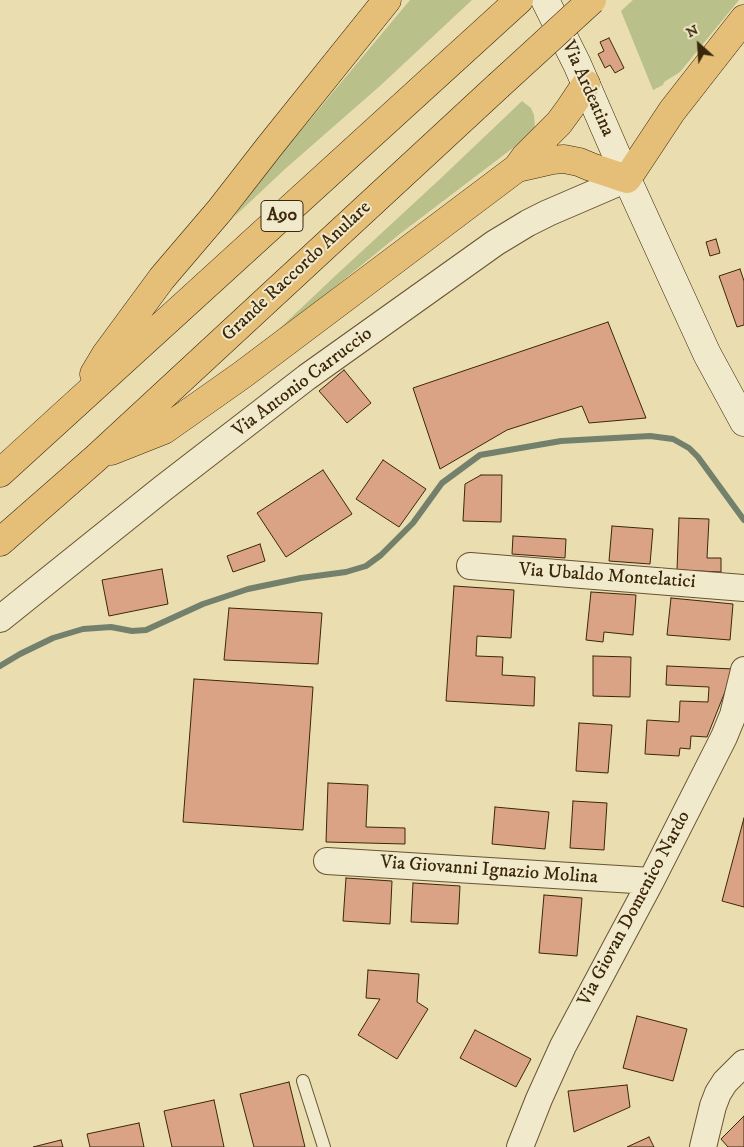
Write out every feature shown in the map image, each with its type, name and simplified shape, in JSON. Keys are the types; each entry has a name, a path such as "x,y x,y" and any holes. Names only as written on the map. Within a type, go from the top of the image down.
{"highway":[{"path":"78,402 106,354 162,278 220,210 387,0"},
{"name":"A90","path":"0,472 519,0"},
{"name":"Grande Raccordo Anulare","path":"0,542 96,458 592,0"},
{"path":"517,168 564,159 579,162 591,168 627,179 672,111 744,19"},
{"path":"96,458 172,425 242,375 517,168 525,156 570,108 586,84"}],"main road":[{"name":"Via Ardeatina","path":"545,0 586,84 627,179 708,354 744,422"}],"street":[{"name":"Via Antonio Carruccio","path":"0,619 162,489 308,377 495,242 528,222 627,179"},
{"name":"Via Ubaldo Montelatici","path":"470,566 744,588"},
{"name":"Via Giovan Domenico Nardo","path":"520,1147 538,1099 563,1046 719,748 729,726 744,670"},
{"name":"Via Giovanni Ignazio Molina","path":"327,861 651,881"},
{"path":"703,1147 718,1093 729,1078 744,1063"}],"lane":[{"path":"303,1081 324,1147"}],"green space":[{"path":"410,0 472,0 234,217 268,170"},
{"path":"633,0 739,0 680,72 653,90 621,11"},
{"path":"522,101 531,108 534,115 535,129 530,135 401,233 272,338 278,330"}],"building":[{"path":"609,38 624,68 615,73 610,65 605,68 598,54 604,51 600,42"},
{"path":"716,239 720,253 710,256 706,242"},
{"path":"740,269 744,281 744,325 737,327 719,276"},
{"path":"608,322 646,418 589,423 582,406 507,430 440,469 413,388"},
{"path":"344,370 371,403 347,423 319,391"},
{"path":"383,460 426,489 399,527 356,499"},
{"path":"323,470 352,514 286,557 257,513"},
{"path":"481,475 502,475 501,522 463,521 465,484"},
{"path":"679,518 709,519 707,558 721,558 721,572 677,570"},
{"path":"612,526 653,529 650,564 609,561"},
{"path":"513,536 566,539 565,558 512,554"},
{"path":"260,544 265,561 233,572 227,556"},
{"path":"162,569 168,604 109,616 102,580"},
{"path":"454,586 514,590 511,638 477,636 476,656 503,657 502,675 535,677 534,706 446,701"},
{"path":"591,592 636,595 633,635 604,632 603,642 586,640"},
{"path":"671,598 733,604 730,640 667,635"},
{"path":"229,608 322,613 318,664 224,660"},
{"path":"593,656 631,657 630,697 593,696"},
{"path":"667,666 734,669 707,737 691,736 690,749 680,748 679,756 645,754 647,720 679,722 680,701 708,702 709,687 666,685"},
{"path":"194,679 313,687 303,830 183,822"},
{"path":"579,723 612,725 608,773 576,771"},
{"path":"328,783 368,785 366,827 405,828 405,844 326,842"},
{"path":"573,801 607,803 604,850 570,848"},
{"path":"495,807 549,812 545,849 492,844"},
{"path":"744,818 744,907 722,901"},
{"path":"346,878 392,881 390,924 343,921"},
{"path":"413,883 460,886 458,924 411,922"},
{"path":"544,895 582,898 577,956 539,953"},
{"path":"368,970 419,974 417,1002 428,1009 397,1059 358,1035 380,999 366,998"},
{"path":"637,1016 687,1029 673,1081 623,1068"},
{"path":"475,1030 531,1059 516,1087 460,1058"},
{"path":"289,1082 305,1147 254,1147 240,1094"},
{"path":"627,1085 630,1107 574,1132 568,1091"},
{"path":"214,1100 224,1147 172,1147 164,1111"},
{"path":"744,1116 744,1147 728,1147 721,1139"},
{"path":"139,1123 144,1147 90,1147 87,1134"},
{"path":"649,1137 654,1147 627,1147"},
{"path":"61,1140 63,1147 33,1147"}],"waterway":[{"path":"0,666 53,638 83,629 111,627 132,631 146,630 203,604 248,589 301,578 346,572 366,566 381,555 413,523 442,483 480,455 561,441 650,436 673,439 689,448 698,457 744,520"}]}
